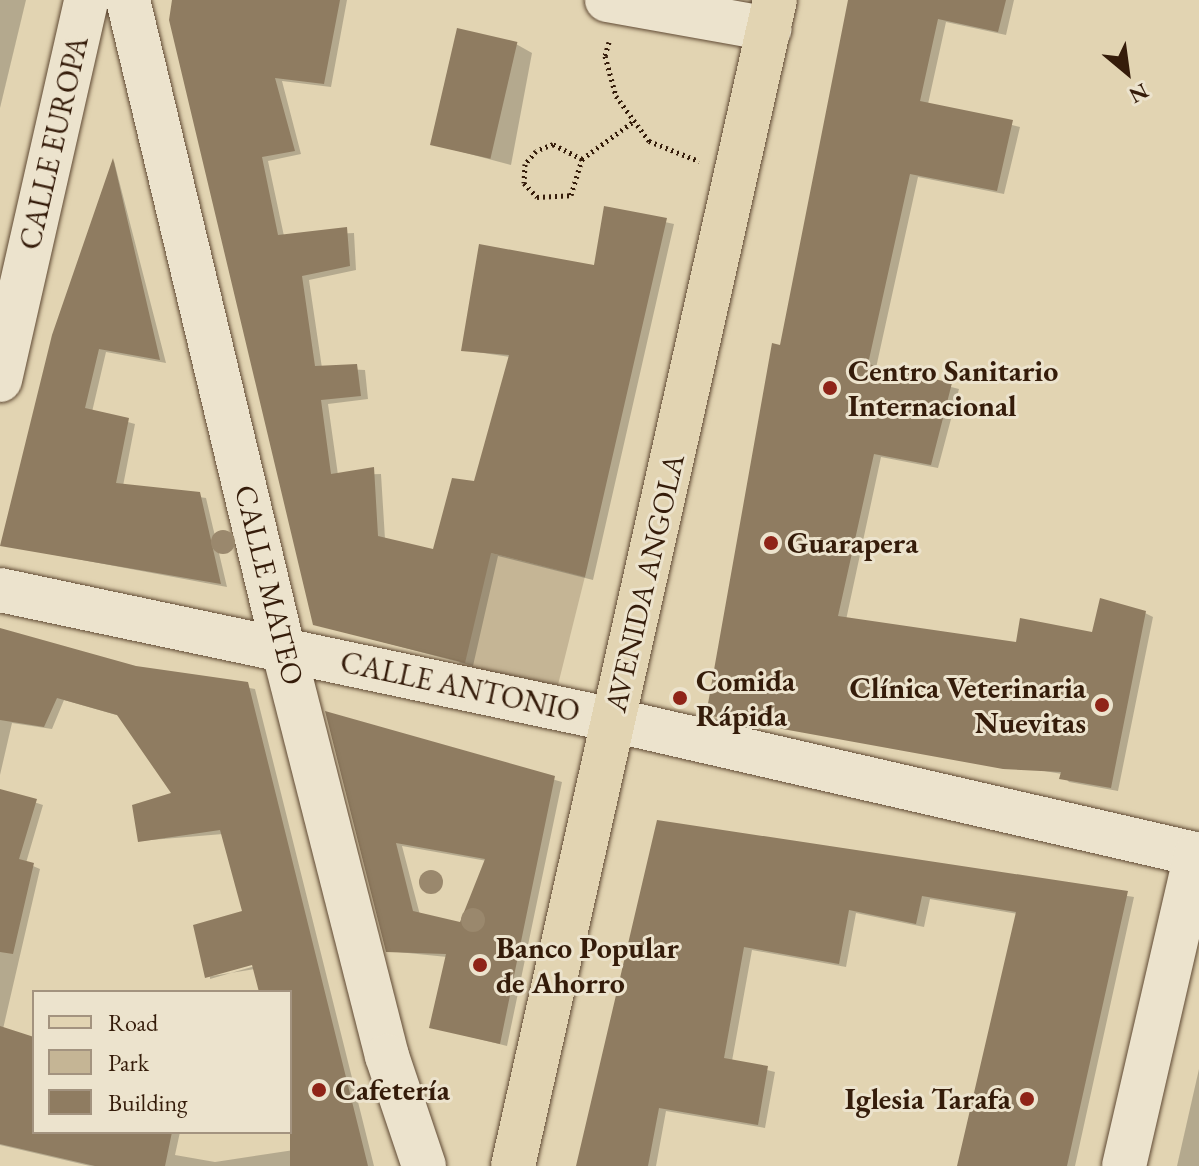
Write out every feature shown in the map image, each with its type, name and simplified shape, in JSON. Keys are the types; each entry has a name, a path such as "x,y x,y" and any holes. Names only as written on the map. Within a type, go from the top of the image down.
{"main road":[{"name":"AVENIDA ANGOLA","path":"513,1166 772,15"}],"street":[{"name":"CALLE EUROPA","path":"0,380 86,0"},
{"name":"CALLE MATEO","path":"128,0 283,648 387,1056 424,1166"},
{"path":"614,1 772,15"},
{"name":"CALLE ANTONIO","path":"0,590 613,720 1197,854"},
{"path":"1124,1166 1197,854"}],"path":[{"path":"614,1 605,56 616,96 649,141 693,161 740,160"},
{"path":"582,159 553,144 536,151 525,164 524,183 537,197 571,195 582,159 634,121"}],"green space":[{"path":"487,552 585,576 557,689 459,665"}],"building":[{"path":"172,0 340,0 324,84 275,78 295,151 262,157 278,235 347,227 350,266 302,276 315,366 357,364 361,396 321,400 331,474 374,467 378,536 433,549 452,478 474,481 509,355 461,351 479,244 594,265 604,206 667,218 585,577 491,553 465,663 313,625 169,20"},
{"path":"848,0 1006,0 998,32 938,19 920,101 1013,120 997,191 910,174 868,364 952,383 931,465 874,454 838,616 1016,642 1020,618 1092,632 1100,598 1146,611 1111,788 1059,779 1061,772 1003,769 706,715 772,343 780,345"},
{"path":"457,28 517,42 490,159 430,145"},
{"path":"113,158 160,360 99,349 85,408 129,418 116,483 200,492 221,584 0,546 52,335"},
{"path":"0,628 136,666 248,682 368,1166 290,1166 292,990 258,990 252,965 205,978 193,925 242,911 220,830 138,842 132,805 171,793 117,715 57,698 44,727 0,720"},
{"path":"325,711 555,776 500,1044 429,1028 446,954 386,952","holes":["396,843 485,859 460,922 413,911"]},
{"path":"0,789 37,799 19,859 34,863 13,954 0,952"},
{"path":"657,820 1128,891 1067,1166 957,1166 1016,912 922,896 916,924 849,910 839,964 744,947 724,1058 768,1066 758,1125 659,1108 648,1166 576,1166"},
{"path":"0,1026 32,1036 32,1134 172,1134 165,1166 95,1166 0,1144"}],"place":[{"name":"Centro Sanitario Internacional","path":"830,388"},
{"name":"Guarapera","path":"771,543"},
{"name":"Comida Rápida","path":"680,698"},
{"name":"Clínica Veterinaria Nuevitas","path":"1102,705"},
{"name":"Banco Popular de Ahorro","path":"480,965"},
{"name":"Cafetería","path":"319,1090"},
{"name":"Iglesia Tarafa","path":"1027,1099"}]}
